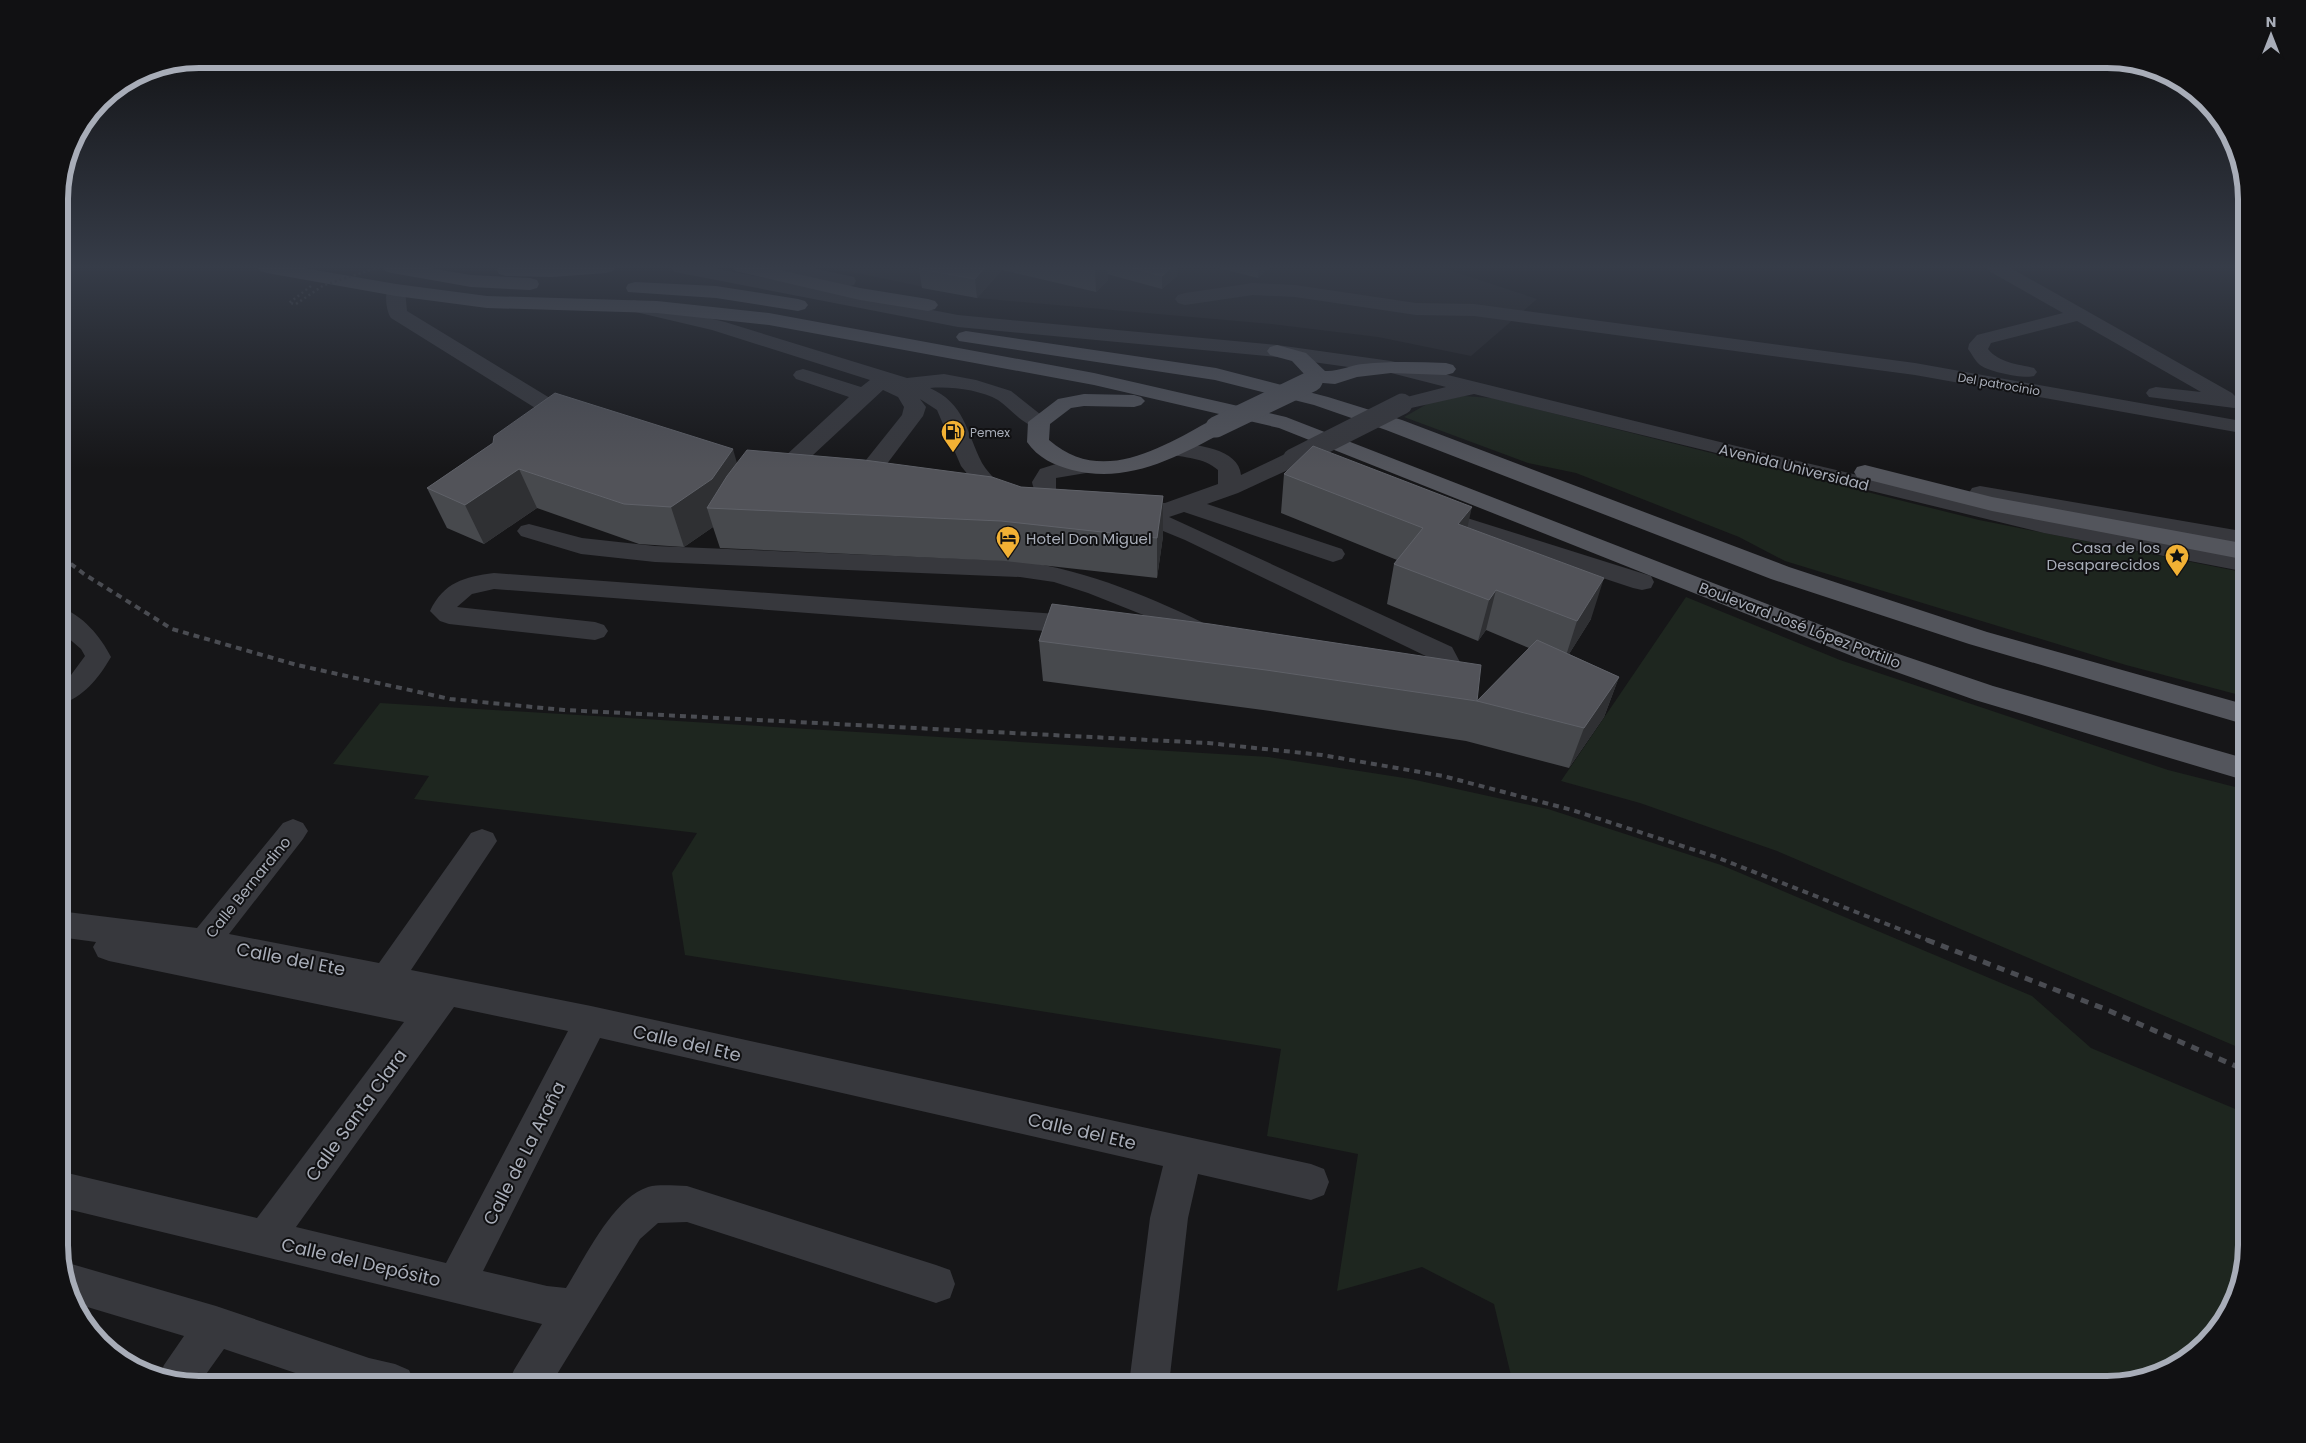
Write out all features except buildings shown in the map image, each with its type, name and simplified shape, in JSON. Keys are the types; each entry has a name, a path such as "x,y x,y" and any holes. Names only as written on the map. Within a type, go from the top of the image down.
{"main road":[{"path":"851,334 1094,379 1218,417"},
{"path":"954,334 1216,374 1400,411 1780,573 1978,638 2238,712"},
{"path":"1277,351 1299,358 1316,379"},
{"path":"1218,417 1084,400 1065,403 1039,422 1038,442 1056,456 1084,467 1136,464 1175,449 1218,417 1316,379 1335,378 1385,360"},
{"name":"Boulevard José López Portillo","path":"1218,417 1286,423 1866,652 1986,693 2238,767"},
{"path":"1865,472 1983,502 2238,550"}],"street":[{"path":"431,334 556,411 596,422"},
{"path":"745,334 906,384 933,397 945,406 952,415 972,466 992,490"},
{"path":"1100,334 1277,351 1346,354"},
{"path":"1159,334 1346,354"},
{"name":"Del patrocinio","path":"1657,334 1915,369 2238,426"},
{"path":"2002,334 1984,339 1979,344 1978,349 1986,360 2014,370 2181,397 2238,404"},
{"path":"2114,334 2238,403"},
{"name":"Avenida Universidad","path":"1346,354 1446,369 1865,472 2238,538"},
{"path":"1385,360 1404,380 1406,390 1400,411"},
{"name":"Avenida Universidad","path":"1385,360 1498,392 1783,464 2044,526 2238,562"},
{"path":"802,375 871,389 898,388 906,393 915,407 912,416 869,470 853,480 886,481"},
{"path":"806,477 769,474 871,389 890,381 906,384 944,380 969,384 1004,395 1039,422"},
{"path":"966,488 1011,492 1102,508 1167,510 1294,466 1400,411 1438,394 1460,391 1498,392"},
{"path":"1175,449 1201,452 1218,457 1230,468 1230,488"},
{"path":"1084,467 1052,470 1044,476 1043,482 1047,493 1193,536 1422,642 1443,653 1448,664 1443,674 1431,676 1397,671"},
{"path":"1184,504 1333,554"},
{"path":"1414,508 1642,582"},
{"path":"529,531 580,546 655,554 1020,570 1056,574 1097,587 1222,640 1144,630"},
{"path":"595,631 450,616 443,611 446,602 467,585 494,581 986,619 1105,626"},
{"path":"68,624 92,644 98,657 80,682 68,689"},
{"name":"Calle Bernardino","path":"204,942 293,831"},
{"path":"387,979 482,841"},
{"name":"Calle del Ete","path":"68,925 204,942 387,979 438,1003"},
{"name":"Calle del Ete","path":"68,938 438,1003 591,1021 1311,1182"},
{"name":"Calle Santa Clara","path":"265,1239 438,1003"},
{"name":"Calle de La Araña","path":"456,1284 591,1021"},
{"path":"1150,1376 1169,1218 1184,1154"},
{"name":"Calle del Depósito","path":"68,1191 547,1306 576,1308"},
{"path":"533,1376 627,1226 650,1205 687,1204 936,1284"},
{"path":"73,1284 216,1326 359,1376"},
{"path":"182,1374 216,1326"}],"shaded area":[{"path":"1356,334 1496,334 1471,356"},
{"path":"1464,396 1492,398 1979,520 2238,571 2238,695 2126,665 1785,561 1739,537 1576,473 1528,463 1404,417 1429,403"},
{"path":"1686,597 1840,660 2168,770 2238,788 2238,1047 1777,851 1640,803 1561,781"},
{"path":"380,703 1269,757 1411,779 1548,809 1721,865 2032,996 2091,1048 2238,1110 2238,1245 2234,1279 2229,1295 2221,1310 2200,1337 2173,1358 2158,1366 2125,1374 2108,1376 1511,1376 1494,1304 1422,1267 1337,1291 1358,1154 1267,1136 1281,1049 685,955 672,873 697,833 414,799 429,776 333,764"}],"railway":[{"path":"68,562 84,574 172,629 297,665 450,699 564,710 1208,743 1322,755 1443,776 1572,810 1716,857 1930,941"},
{"path":"1927,940 2105,1009 2238,1067"}],"place":[{"name":"Pemex","path":"953,453"},
{"name":"Hotel Don Miguel","path":"1008,559"},
{"name":"Casa de los Desaparecidos","path":"2177,577"}]}
